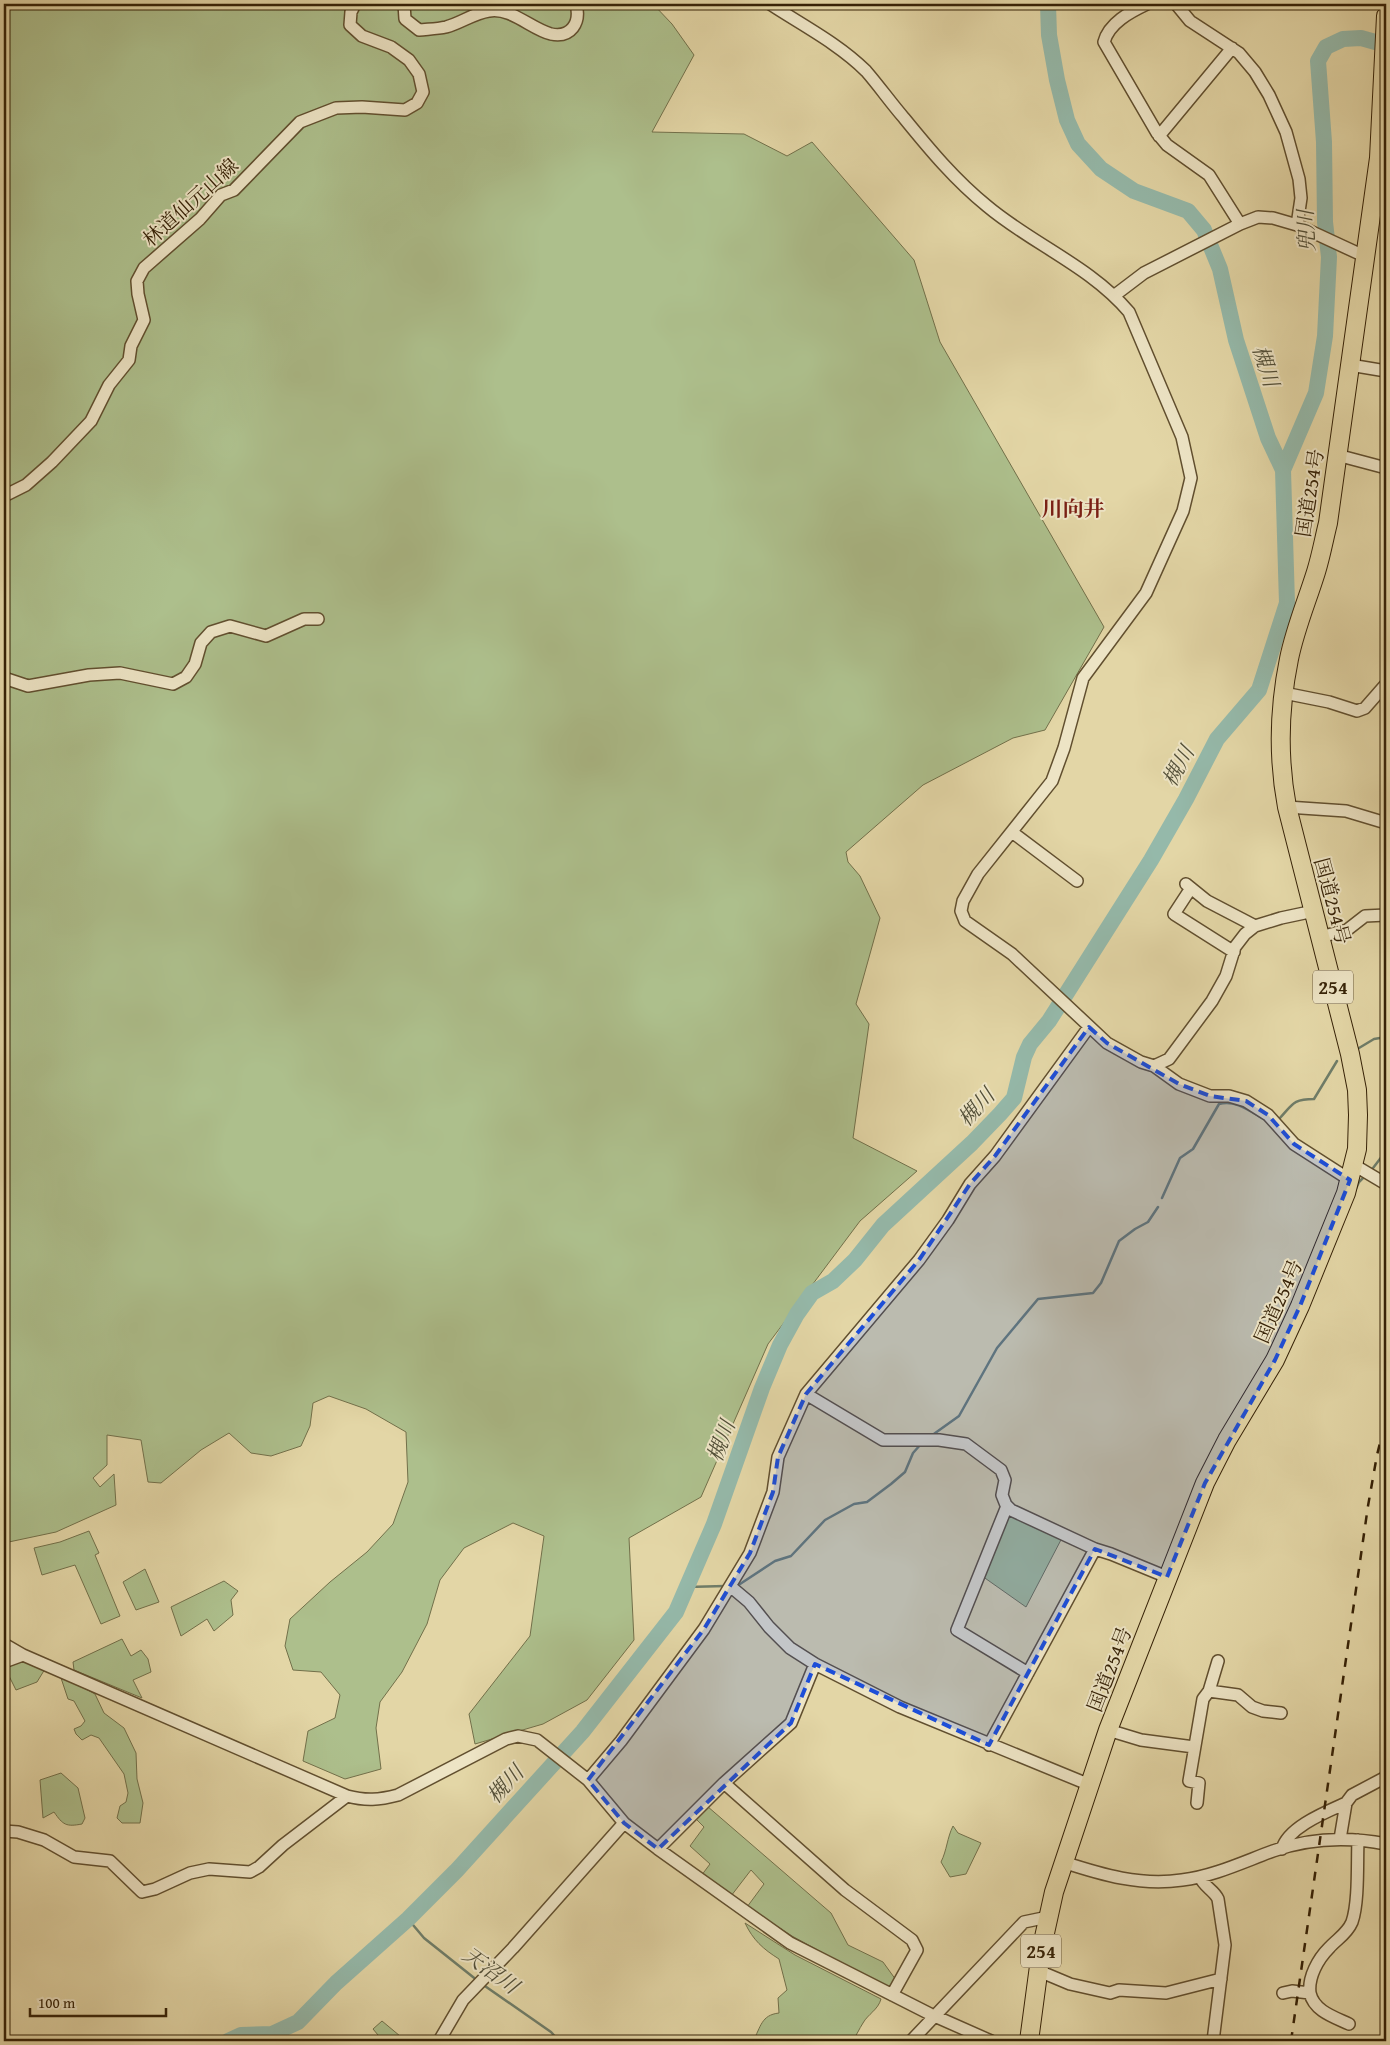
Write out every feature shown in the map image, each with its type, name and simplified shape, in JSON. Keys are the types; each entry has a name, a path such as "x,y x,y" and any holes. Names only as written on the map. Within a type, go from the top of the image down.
{"highway":[{"name":"国道254号","path":"1029,2041 1038,1971 1048,1917 1063,1862 1108,1730 1205,1483 1227,1440 1275,1360 1341,1209 1352,1173 1358,1124 1357,1090 1350,1054 1287,807 1281,768 1281,742 1284,693 1289,659 1296,629 1317,570 1328,523 1379,158 1385,68 1386,16"}],"street":[{"name":"林道仙元山線","path":"4,496 26,485 52,462 91,421 109,385 129,360 131,346 144,320 138,294 138,281 144,268 200,219 221,195 234,190 300,122 336,108 362,107 404,110 417,103 423,92 420,74 409,60 391,47 362,36 350,26 351,12 355,4"},
{"path":"404,4 405,19 419,30 445,27 479,13 497,10 549,34 560,34 570,32 576,26 576,4"},
{"path":"770,4 845,53 866,71 947,170 988,207 1084,271 1115,295 1129,312 1179,428 1192,478 1183,511 1146,594 1083,678 1064,748 1052,781 978,874 963,901 962,917 1012,954 1107,1043 1126,1055 1154,1066 1179,1084 1210,1096 1229,1096 1246,1101 1268,1115 1294,1144 1352,1173 1386,1184"},
{"path":"1147,4 1131,11 1107,32 1104,42 1159,136 1176,152 1196,164 1209,175 1239,225"},
{"path":"1176,4 1190,21 1239,53 1255,72 1278,113 1286,132 1300,179 1300,226"},
{"path":"1159,136 1232,48"},
{"path":"1115,295 1144,273 1239,225 1258,218 1266,217 1300,226 1364,256"},
{"path":"1350,365 1386,371"},
{"path":"1337,455 1386,468"},
{"path":"4,678 28,686 89,675 120,673 174,684 186,677 195,664 202,642 211,632 230,626 266,636 304,619 318,619"},
{"path":"1284,693 1328,702 1357,711 1371,702 1386,684"},
{"path":"1287,807 1346,811 1386,823"},
{"path":"1012,832 1077,881"},
{"path":"1234,952 1174,914 1188,886 1208,901 1254,926"},
{"path":"1154,1066 1169,1059 1212,1000 1226,976 1234,952 1245,934 1254,926 1314,910"},
{"path":"1320,937 1347,930 1365,916 1386,915"},
{"path":"586,1779 621,1741 704,1629 750,1553 773,1492 778,1458 806,1394 919,1260 948,1220 970,1184 995,1156 1089,1027"},
{"path":"806,1394 846,1417 872,1436 883,1440 932,1440 966,1444 1001,1470 1005,1480 1002,1495 1011,1510 1096,1550 1127,1560 1167,1577"},
{"path":"1007,1506 957,1630 1028,1673"},
{"path":"989,1745 1096,1550"},
{"path":"730,1586 749,1602 769,1628 790,1648 815,1664 900,1707 1090,1785"},
{"path":"4,1644 23,1655 347,1796 367,1801 398,1795 506,1740 518,1736 539,1742 586,1779 624,1823 790,1943 892,1995 991,2041"},
{"path":"4,1662 23,1655"},
{"path":"1197,1803 1199,1783 1189,1781 1194,1747 1203,1699 1209,1691 1218,1661"},
{"path":"658,1849 724,1783 791,1723 815,1664"},
{"path":"1209,1691 1238,1695 1252,1707 1263,1711 1281,1713"},
{"path":"1108,1730 1141,1740 1194,1747"},
{"path":"1282,1848 1284,1839 1311,1820 1346,1803 1352,1795 1386,1777"},
{"path":"724,1783 845,1890 912,1940 917,1950 892,1995"},
{"path":"4,1832 18,1832 44,1840 74,1857 110,1861 142,1892 156,1889 190,1873 209,1868 250,1872 259,1867 282,1845 347,1796"},
{"path":"1340,1840 1346,1803"},
{"path":"439,2041 463,2000 514,1948 624,1823"},
{"path":"1063,1862 1103,1875 1136,1881 1166,1882 1200,1877 1282,1848 1314,1841 1358,1840 1386,1844"},
{"path":"1349,2024 1319,2009 1312,2001 1309,1983 1314,1969 1324,1953 1346,1932 1352,1921 1355,1909 1358,1840"},
{"path":"1200,1877 1203,1884 1217,1896 1225,1945 1213,2041"},
{"path":"911,2041 1024,1922 1048,1917"},
{"path":"1038,1971 1070,1984 1110,1993 1119,1990 1166,1993 1221,1979"},
{"path":"1283,1993 1292,1991 1310,1993"}],"highlighted area":[{"path":"1089,1027 1107,1043 1179,1084 1210,1096 1246,1101 1268,1115 1294,1144 1350,1180 1300,1306 1275,1360 1205,1483 1167,1577 1095,1549 989,1745 815,1664 791,1723 658,1849 624,1823 588,1780 704,1629 750,1553 773,1492 778,1457 806,1394 919,1260 970,1184 995,1156"}],"green space":[{"path":"4,4 653,4 672,24 694,55 652,132 744,134 787,156 812,142 914,260 940,342 1104,627 1045,730 1013,738 923,785 846,852 848,862 860,876 880,918 856,1004 869,1024 853,1138 917,1171 860,1221 768,1344 701,1497 629,1538 634,1640 587,1700 543,1724 475,1744 469,1714 530,1636 544,1536 513,1523 464,1548 440,1580 427,1624 402,1672 380,1702 376,1728 381,1769 345,1779 303,1761 308,1731 335,1718 340,1695 321,1672 293,1670 285,1646 290,1619 330,1582 367,1552 393,1524 408,1482 406,1432 366,1409 329,1396 313,1403 310,1426 301,1446 271,1456 251,1453 229,1433 201,1450 161,1483 148,1482 141,1440 107,1435 107,1465 93,1478 100,1487 114,1474 116,1505 56,1532 4,1543"},
{"path":"1012,1514 1063,1536 1026,1607 982,1576 1006,1517"},
{"path":"89,1531 99,1553 95,1555 120,1616 101,1624 75,1565 42,1575 34,1548 60,1542"},
{"path":"145,1569 159,1602 136,1610 123,1582"},
{"path":"224,1581 238,1591 231,1600 233,1615 214,1631 207,1619 181,1636 171,1607"},
{"path":"122,1639 131,1656 141,1650 148,1659 151,1672 133,1680 142,1698 74,1670 73,1662"},
{"path":"25,1660 45,1669 37,1682 16,1690 5,1668"},
{"path":"60,1675 95,1694 104,1713 124,1728 136,1753 137,1779 143,1803 140,1823 122,1823 117,1818 120,1806 126,1802 128,1793 124,1774 99,1738 91,1735 82,1740 76,1734 74,1729 81,1726 85,1721 74,1701 68,1699"},
{"path":"61,1773 78,1788 85,1818 82,1824 65,1824 54,1812 43,1818 40,1780"},
{"path":"707,1806 831,1913 848,1945 883,1962 896,1980 894,1987 887,1988 792,1936 747,1907 764,1884 751,1870 731,1896 701,1876 710,1864 690,1846 704,1827 695,1818"},
{"path":"953,1826 958,1833 981,1843 966,1874 950,1877 941,1862"},
{"path":"745,1923 795,1955 881,1999 878,2006 865,2020 852,2041 753,2041 765,2019 768,2016 779,2013 778,1998 787,1990 779,1959 759,1944"},
{"path":"382,2021 406,2041 383,2041 373,2029"}],"waterway":[{"name":"槻川","path":"228,2041 241,2035 272,2034 298,2022 336,1983 408,1919 456,1871 583,1731 676,1612 714,1524 762,1388 780,1345 797,1314 812,1293 833,1281 855,1260 883,1225 972,1143 1014,1098 1024,1057 1030,1044 1049,1021 1151,860 1186,799 1217,739 1259,690 1287,603 1283,470 1268,438 1236,340 1220,269 1204,230 1188,211 1134,191 1101,169 1078,144 1067,120 1057,80 1049,35 1048,4"},
{"name":"兜川","path":"1283,470 1316,393 1325,336 1329,257 1325,222 1324,142 1318,61 1326,47 1343,39 1361,38 1386,45"},
{"path":"1359,1048 1374,1039 1386,1037"},
{"path":"1279,1119 1297,1101 1314,1099 1337,1061"},
{"path":"1162,1198 1180,1158 1193,1149 1219,1104 1232,1103 1238,1105 1267,1121"},
{"path":"1370,1172 1386,1151"},
{"path":"1355,1191 1359,1182 1366,1175"},
{"path":"931,1436 959,1416 997,1348 1038,1299 1093,1293 1101,1283 1119,1241 1148,1222 1158,1207"},
{"path":"737,1586 775,1561 791,1556 825,1520 854,1504 867,1502 891,1484 905,1472 913,1453 921,1444"},
{"path":"687,1587 725,1586"},
{"name":"天沼川","path":"408,1919 424,1938 478,1981"},
{"name":"天沼川","path":"482,1984 551,2032 559,2041"}],"railway":[{"path":"1291,2041 1368,1506 1377,1455 1386,1419"}],"district":[{"name":"川向井","path":"1073,508"}]}
